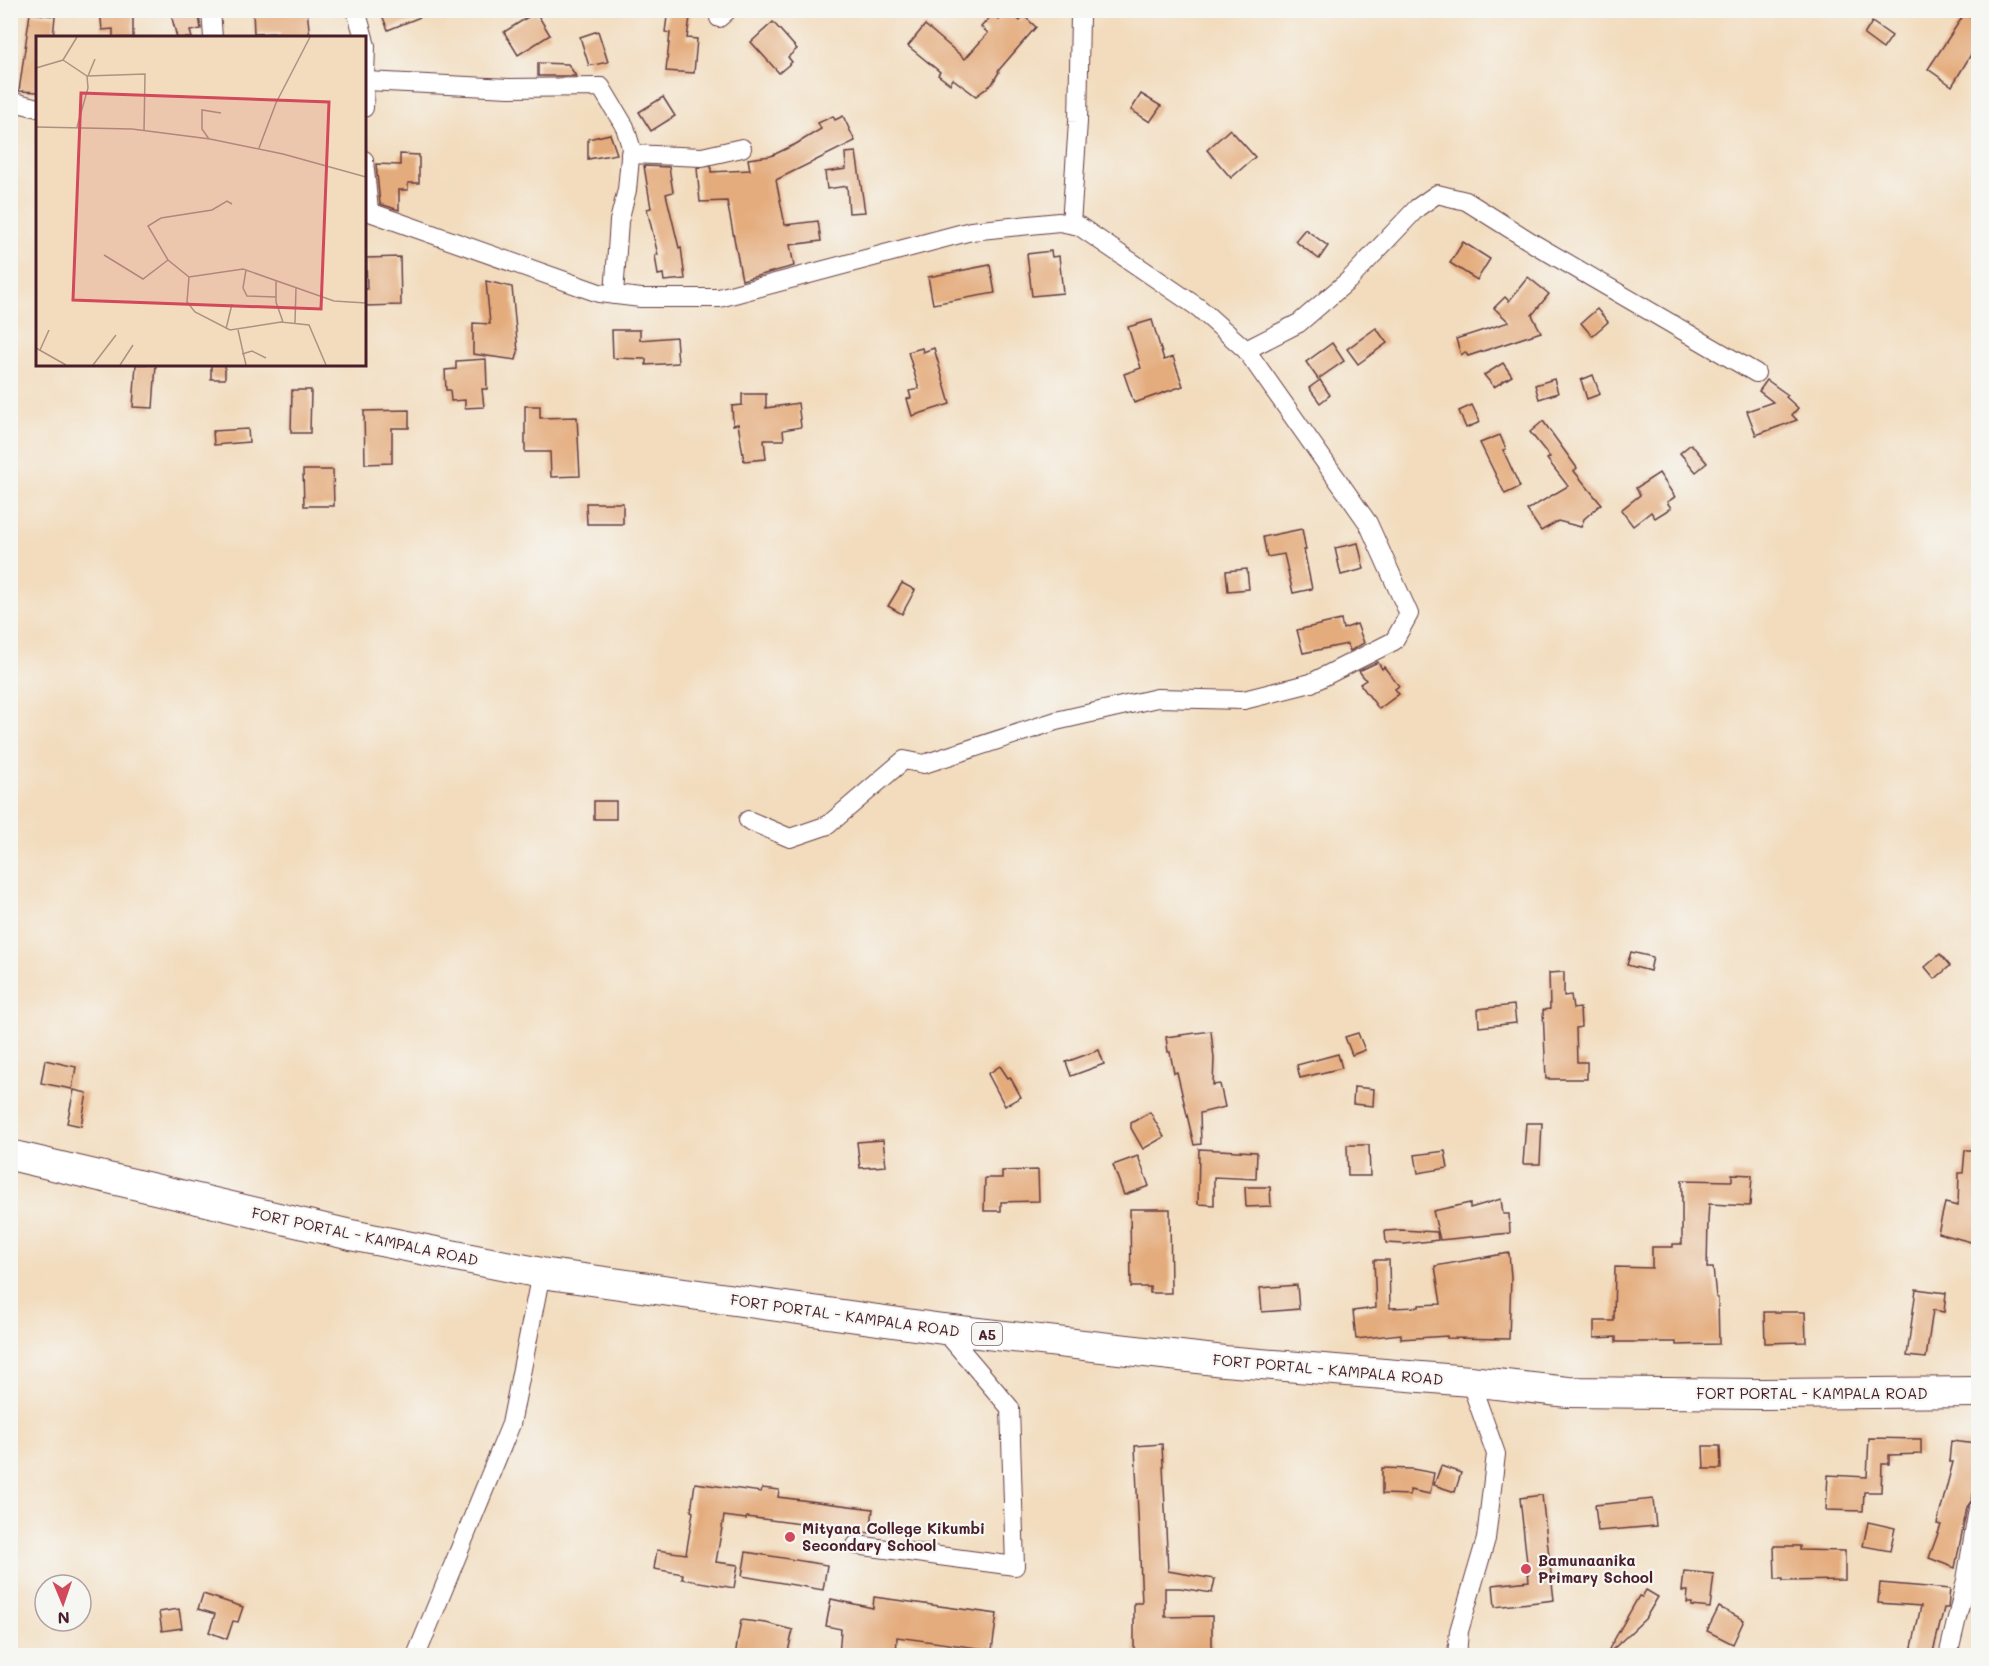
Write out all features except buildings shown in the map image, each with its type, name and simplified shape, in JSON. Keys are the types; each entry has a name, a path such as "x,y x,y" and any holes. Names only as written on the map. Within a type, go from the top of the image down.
{"main road":[{"name":"FORT PORTAL - KAMPALA ROAD","path":"10,1155 351,1235 541,1273 944,1329 1224,1361 1470,1381 1568,1392 1762,1394 1978,1392"}],"street":[{"path":"211,10 213,36"},
{"path":"356,10 363,36"},
{"path":"1071,224 1078,122 1080,16 1077,10"},
{"path":"366,46 366,81 509,88 601,87 625,127 631,147 627,189 619,221 615,294"},
{"path":"10,100 36,107"},
{"path":"630,154 702,157 742,148"},
{"path":"366,194 367,211 599,293 641,298 719,298 971,231 1059,222 1079,226 1199,308 1246,350 1368,523 1409,614 1395,641 1311,683 1244,700 1157,698 1056,722 924,764 904,760 828,825 790,838 748,820"},
{"path":"1246,350 1299,323 1348,280 1417,208 1437,194 1466,201 1536,245 1756,373"},
{"path":"416,1656 511,1424 541,1273"},
{"path":"856,1545 1015,1566 1010,1408 944,1329"},
{"path":"1457,1656 1459,1631 1486,1539 1496,1454 1470,1381"},
{"path":"1948,1656 1966,1580 1978,1509"}],"place":[{"name":"Mityana College Kikumbi Secondary School","path":"790,1537"},
{"name":"Bamunaanika Primary School","path":"1526,1569"}]}
